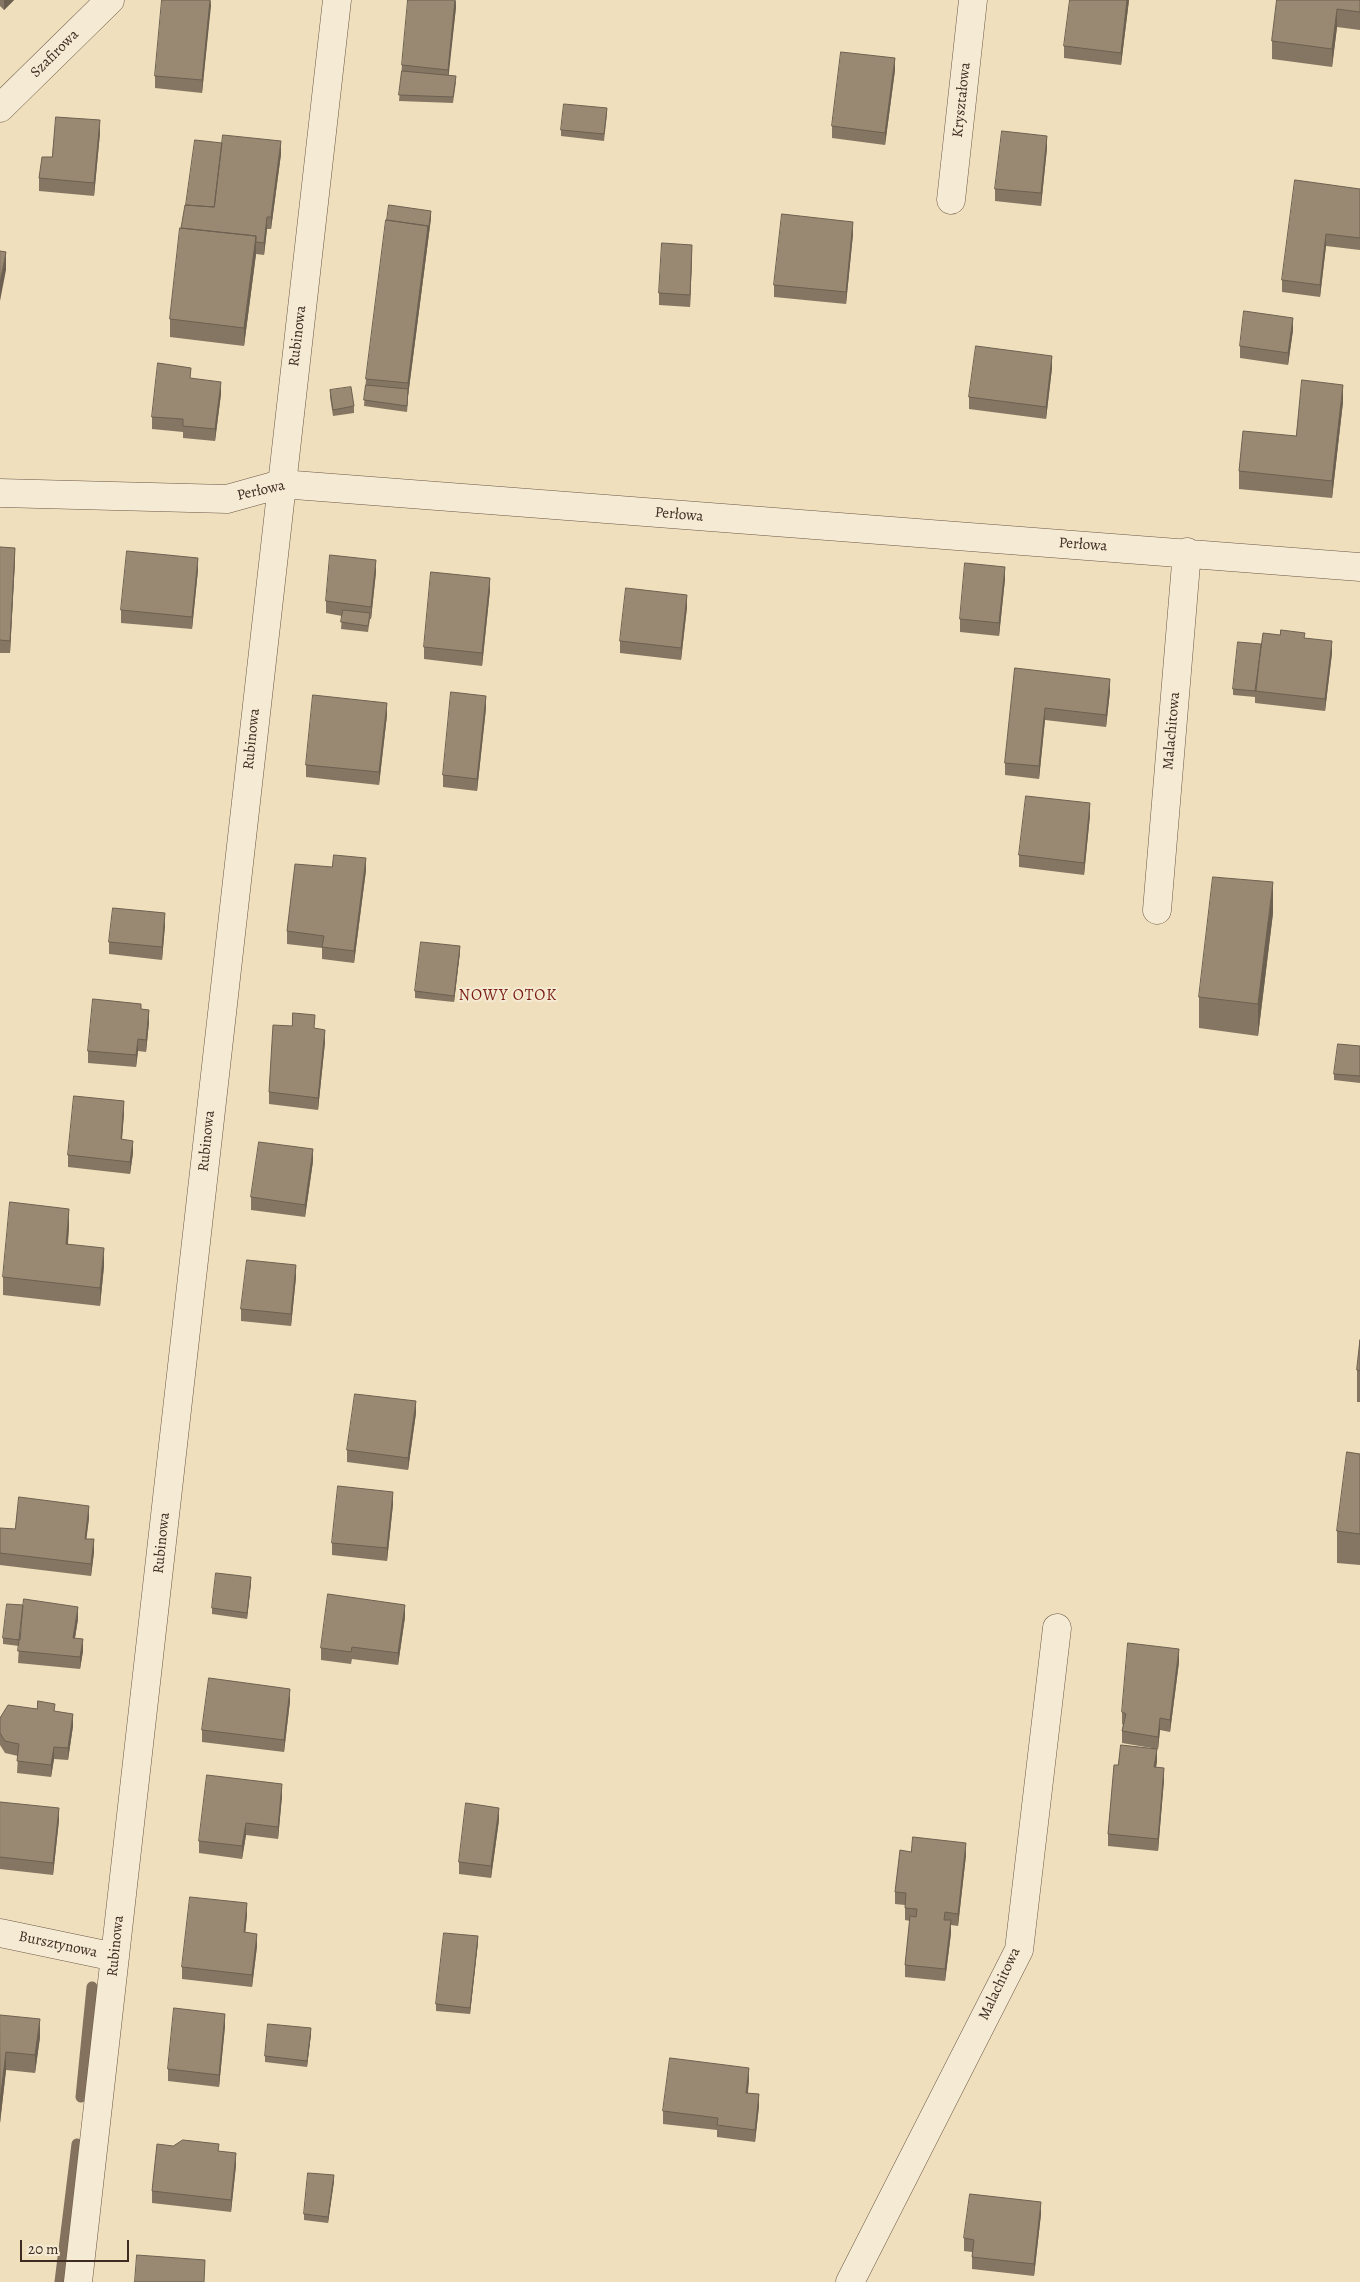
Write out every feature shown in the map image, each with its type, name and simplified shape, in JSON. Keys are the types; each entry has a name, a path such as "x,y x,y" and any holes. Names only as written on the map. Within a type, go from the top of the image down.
{"street":[{"name":"Szafirowa","path":"0,108 110,0"},
{"name":"Rubinowa","path":"78,2282 337,0"},
{"name":"Kryształowa","path":"951,200 972,0"},
{"name":"Perłowa","path":"0,493 226,499 281,484 923,534 1187,552 1360,567"},
{"name":"Malachitowa","path":"1157,910 1187,552"},
{"name":"Malachitowa","path":"850,2282 1019,1950 1058,1628"},
{"name":"Bursztynowa","path":"0,1933 115,1957"}],"building":[{"path":"162,0 210,0 202,80 155,76"},
{"path":"408,0 455,0 448,70 402,65"},
{"path":"1070,0 1127,0 1121,53 1064,46"},
{"path":"1277,0 1360,0 1360,12 1337,9 1332,49 1272,41"},
{"path":"841,52 895,58 885,133 832,126"},
{"path":"402,71 456,76 453,97 399,95"},
{"path":"564,104 607,108 604,134 561,130"},
{"path":"56,117 100,120 94,183 39,178 42,157 52,157"},
{"path":"1002,131 1047,136 1041,193 995,189"},
{"path":"223,135 281,141 271,217 267,217 264,243 256,242 256,236 181,228 185,205 214,207"},
{"path":"195,140 222,143 214,207 186,205"},
{"path":"1295,180 1360,189 1360,238 1326,234 1320,285 1282,280"},
{"path":"389,205 431,211 428,232 428,226 387,220"},
{"path":"782,214 853,222 846,292 774,285"},
{"path":"386,220 428,226 408,383 366,379"},
{"path":"180,228 256,236 244,328 170,319"},
{"path":"662,243 692,245 690,295 659,293"},
{"path":"0,251 6,252 0,283"},
{"path":"1244,311 1293,318 1288,353 1240,346"},
{"path":"976,346 1052,356 1046,407 969,397"},
{"path":"158,363 191,368 190,378 221,382 215,429 183,426 183,419 152,417"},
{"path":"1302,380 1343,385 1332,481 1239,471 1243,431 1296,436"},
{"path":"366,385 408,389 407,406 364,400"},
{"path":"351,387 354,406 333,410 330,390"},
{"path":"0,547 15,548 10,641 0,640"},
{"path":"127,551 198,558 192,617 121,610"},
{"path":"330,555 376,560 371,607 326,601"},
{"path":"965,563 1005,567 999,623 960,619"},
{"path":"431,572 490,578 482,653 424,647"},
{"path":"626,588 687,595 681,648 620,641"},
{"path":"343,610 370,613 368,626 341,622"},
{"path":"1281,630 1305,633 1304,638 1332,641 1325,699 1255,691 1263,633 1280,635"},
{"path":"1238,642 1261,644 1256,691 1233,689"},
{"path":"1015,668 1110,679 1106,715 1045,708 1039,766 1005,763"},
{"path":"451,692 486,696 477,779 443,775"},
{"path":"313,695 387,703 379,772 306,765"},
{"path":"1026,796 1090,803 1084,863 1019,855"},
{"path":"334,855 366,858 354,951 322,947 324,936 287,931 295,864 332,867"},
{"path":"1213,877 1273,882 1258,1004 1199,997"},
{"path":"113,908 165,913 162,947 109,942"},
{"path":"421,942 460,946 454,996 415,991"},
{"path":"93,999 141,1004 141,1009 149,1010 146,1040 138,1039 136,1055 88,1051"},
{"path":"293,1013 315,1015 314,1028 325,1030 318,1098 269,1092 273,1025 292,1026"},
{"path":"1338,1044 1360,1046 1360,1076 1334,1074"},
{"path":"74,1096 124,1101 121,1139 133,1141 130,1162 68,1155"},
{"path":"259,1142 313,1149 305,1205 251,1197"},
{"path":"10,1202 69,1209 66,1244 104,1248 100,1288 3,1277"},
{"path":"247,1260 296,1265 291,1314 241,1309"},
{"path":"1360,1340 1360,1371 1357,1370"},
{"path":"355,1394 416,1401 408,1458 347,1450"},
{"path":"1347,1452 1360,1454 1360,1534 1337,1531"},
{"path":"338,1486 393,1492 387,1548 332,1543"},
{"path":"19,1497 89,1506 85,1539 94,1539 91,1564 0,1553 0,1528 15,1529"},
{"path":"216,1573 251,1577 247,1613 212,1608"},
{"path":"328,1594 405,1605 398,1653 352,1647 351,1652 321,1648"},
{"path":"24,1599 78,1607 73,1638 83,1639 80,1657 18,1651"},
{"path":"7,1604 23,1605 20,1640 3,1638"},
{"path":"1128,1643 1179,1649 1170,1720 1160,1718 1158,1737 1122,1731 1126,1714 1122,1712"},
{"path":"209,1678 290,1689 284,1740 202,1730"},
{"path":"38,1701 55,1704 54,1711 73,1714 68,1748 54,1747 51,1765 17,1761 19,1744 5,1741 0,1733 0,1718 8,1705 37,1709"},
{"path":"1121,1745 1157,1749 1154,1767 1164,1768 1158,1839 1108,1834 1114,1765 1118,1765"},
{"path":"207,1775 282,1784 278,1827 246,1823 242,1846 199,1841"},
{"path":"0,1802 59,1808 53,1863 0,1857"},
{"path":"466,1803 499,1808 491,1866 459,1862"},
{"path":"913,1837 966,1843 958,1914 945,1912 944,1920 951,1920 945,1969 905,1965 910,1916 916,1917 917,1909 905,1908 906,1893 895,1892 900,1850 911,1852"},
{"path":"190,1897 247,1903 244,1932 257,1934 252,1975 182,1967"},
{"path":"444,1933 478,1936 470,2008 436,2004"},
{"path":"174,2008 225,2014 219,2075 168,2069"},
{"path":"0,2015 40,2019 35,2055 6,2052 0,2102"},
{"path":"268,2024 311,2028 307,2061 265,2056"},
{"path":"670,2058 749,2068 746,2093 759,2094 755,2130 717,2125 718,2118 663,2111"},
{"path":"183,2140 219,2144 218,2151 236,2153 231,2200 152,2191 157,2144 173,2146"},
{"path":"308,2173 334,2175 328,2217 304,2214"},
{"path":"970,2194 1041,2202 1034,2264 972,2257 974,2240 964,2238"},
{"path":"137,2255 205,2260 204,2282 135,2282"}],"waterway":[{"path":"81,2097 92,1987"},
{"path":"60,2282 77,2144"}],"district":[{"name":"NOWY OTOK","path":"508,996"}]}
